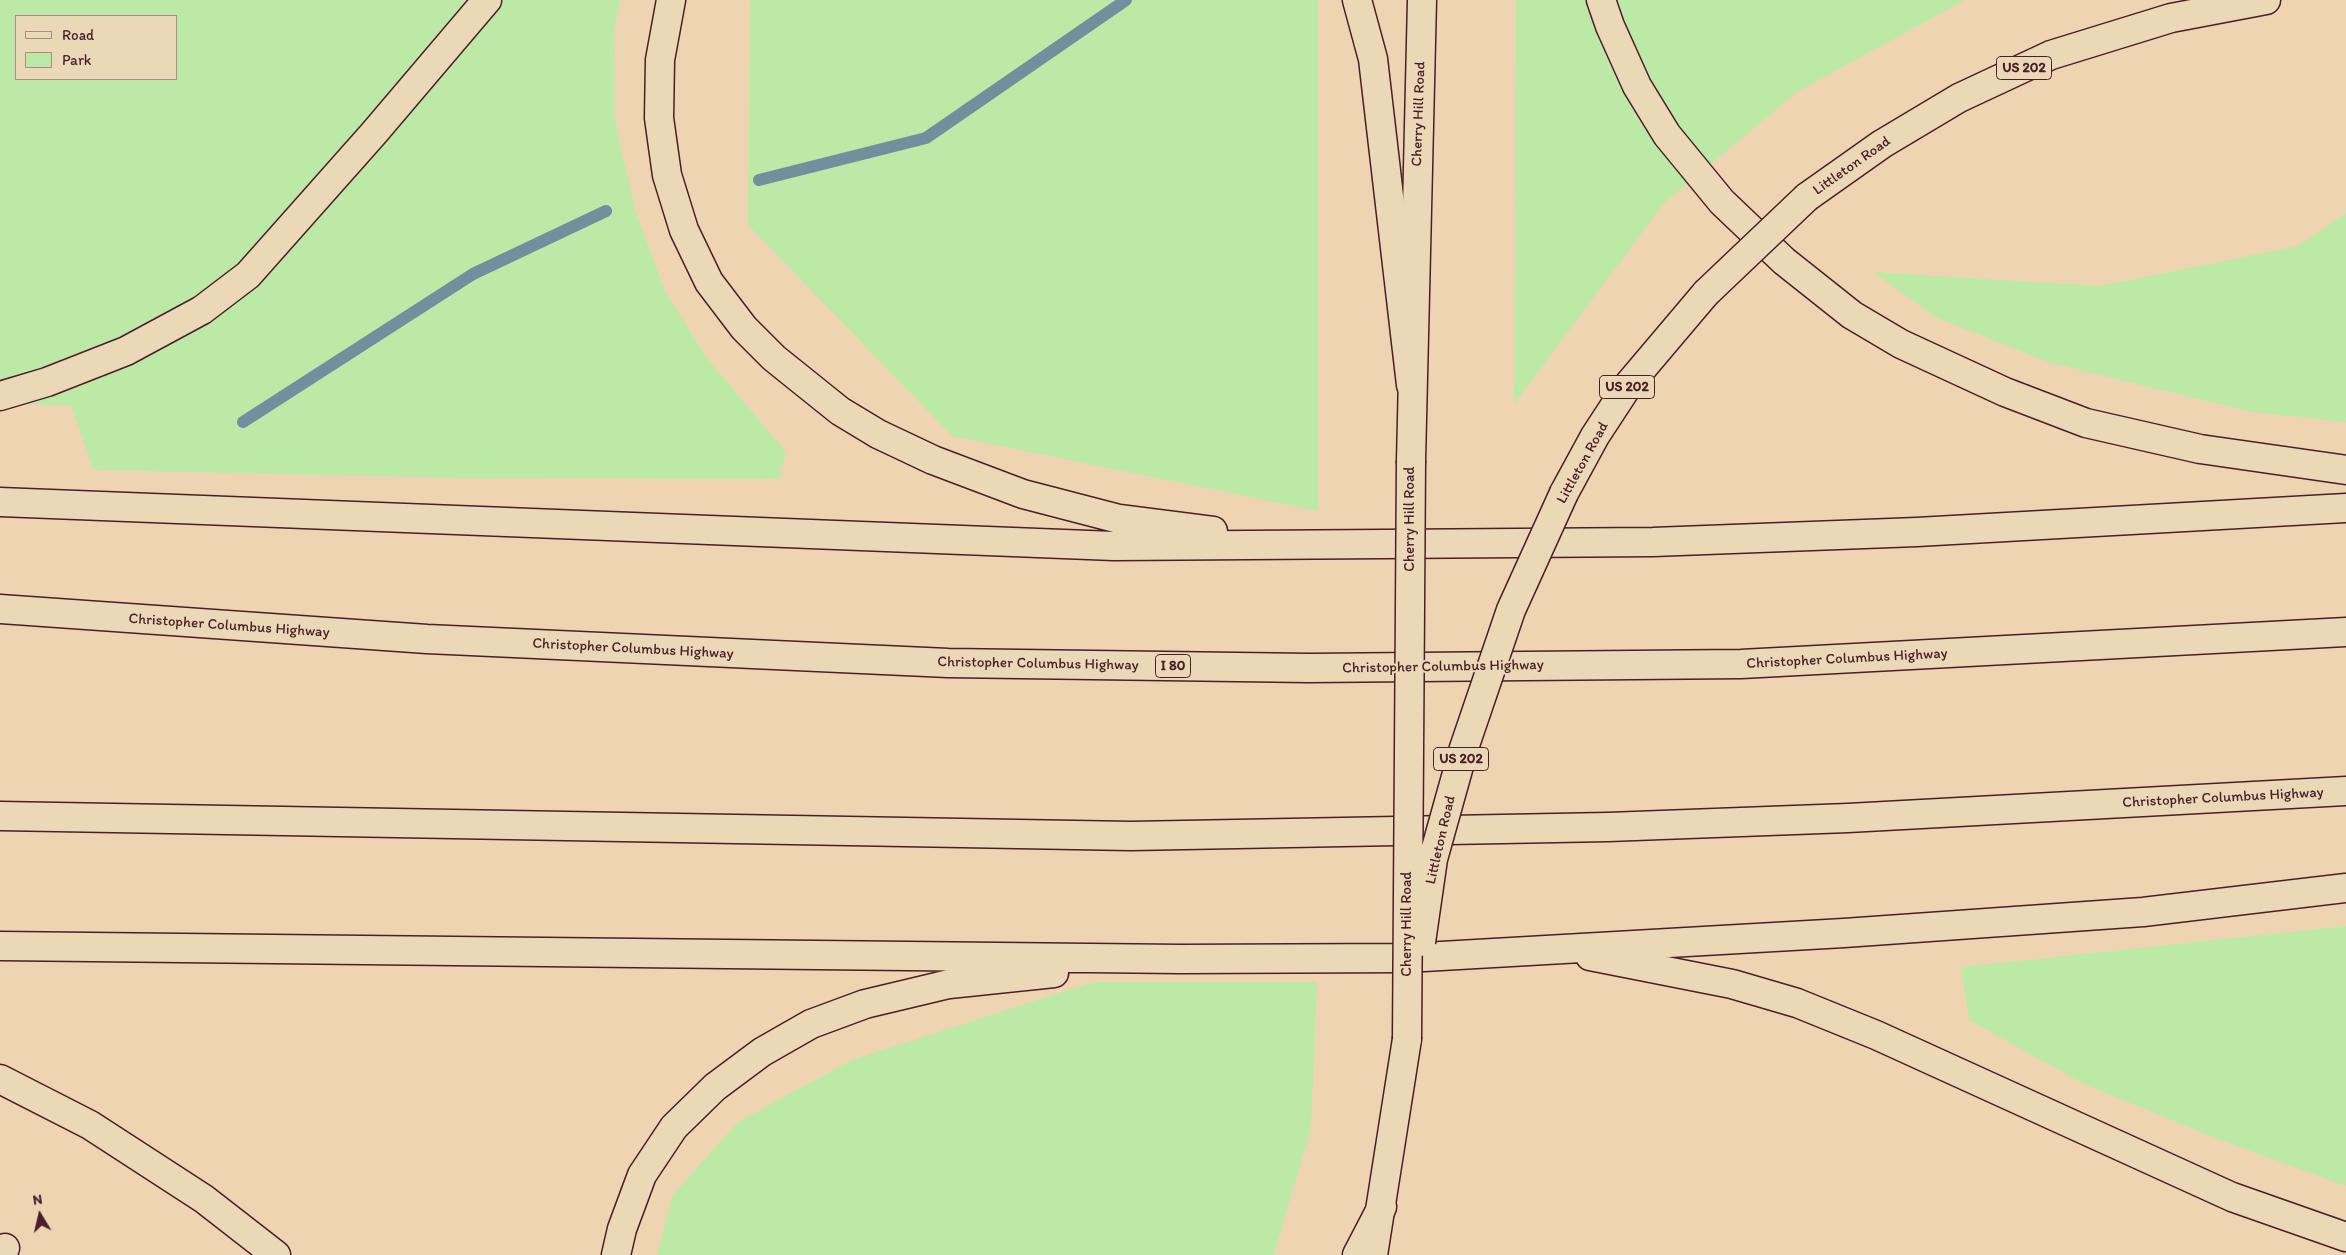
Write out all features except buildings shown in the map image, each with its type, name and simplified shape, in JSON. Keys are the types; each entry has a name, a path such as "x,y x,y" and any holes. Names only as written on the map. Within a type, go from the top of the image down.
{"main road":[{"path":"0,396 47,382 126,351 202,310 248,275 367,141 487,0"},
{"path":"671,0 660,60 659,118 667,175 684,230 709,282 744,328 806,386 840,412 878,434 933,460 1023,494 1119,519 1324,546"},
{"path":"1357,0 1373,59 1411,385"},
{"name":"Cherry Hill Road","path":"1407,1039 1411,385 1422,0"},
{"path":"1600,0 1637,86 1667,135 1722,202 1784,261 1852,315 1901,344 1997,388 2086,424 2200,449 2346,470"},
{"name":"Littleton Road","path":"1373,1255 1382,1207 1434,859 1464,748 1510,610 1564,493 1595,436 1629,384 1706,293 1807,197 1882,144 1950,104 2051,55 2171,18 2266,0"},
{"path":"0,502 1114,546 1324,546 1653,542 1888,533 2346,508"},
{"name":"Christopher Columbus Highway","path":"0,610 428,640 918,662 1309,668 1741,664 2346,632"},
{"name":"Christopher Columbus Highway","path":"0,816 1131,836 1608,827 1839,818 2346,791"},
{"path":"0,946 1180,960 1406,958 1554,948 1844,934 2124,913 2346,888"},
{"path":"1554,948 1732,984 1797,1003 1876,1035 2232,1197 2346,1237"},
{"path":"616,1255 622,1229 642,1175 674,1127 715,1087 762,1052 811,1024 865,1004 949,984 1180,960"},
{"path":"0,1080 90,1125 204,1199 276,1255"},
{"path":"1357,1255 1382,1207"}],"green space":[{"path":"0,0 620,0 614,31 615,122 636,212 664,289 706,357 786,452 779,479 460,478 93,470 71,405 0,404"},
{"path":"750,0 1318,0 1318,511 952,436 748,225"},
{"path":"1516,0 1965,0 1797,92 1665,202 1514,404"},
{"path":"2346,213 2346,422 2251,412 2051,363 1937,318 1873,272 2100,286 2298,246"},
{"path":"2346,926 2346,1186 2223,1141 2086,1085 1969,1020 1961,967"},
{"path":"1093,982 1317,982 1311,1128 1274,1255 657,1255 672,1196 738,1122 852,1060"}],"waterway":[{"path":"759,180 926,138 1126,0"},
{"path":"243,422 473,274 606,211"}]}
